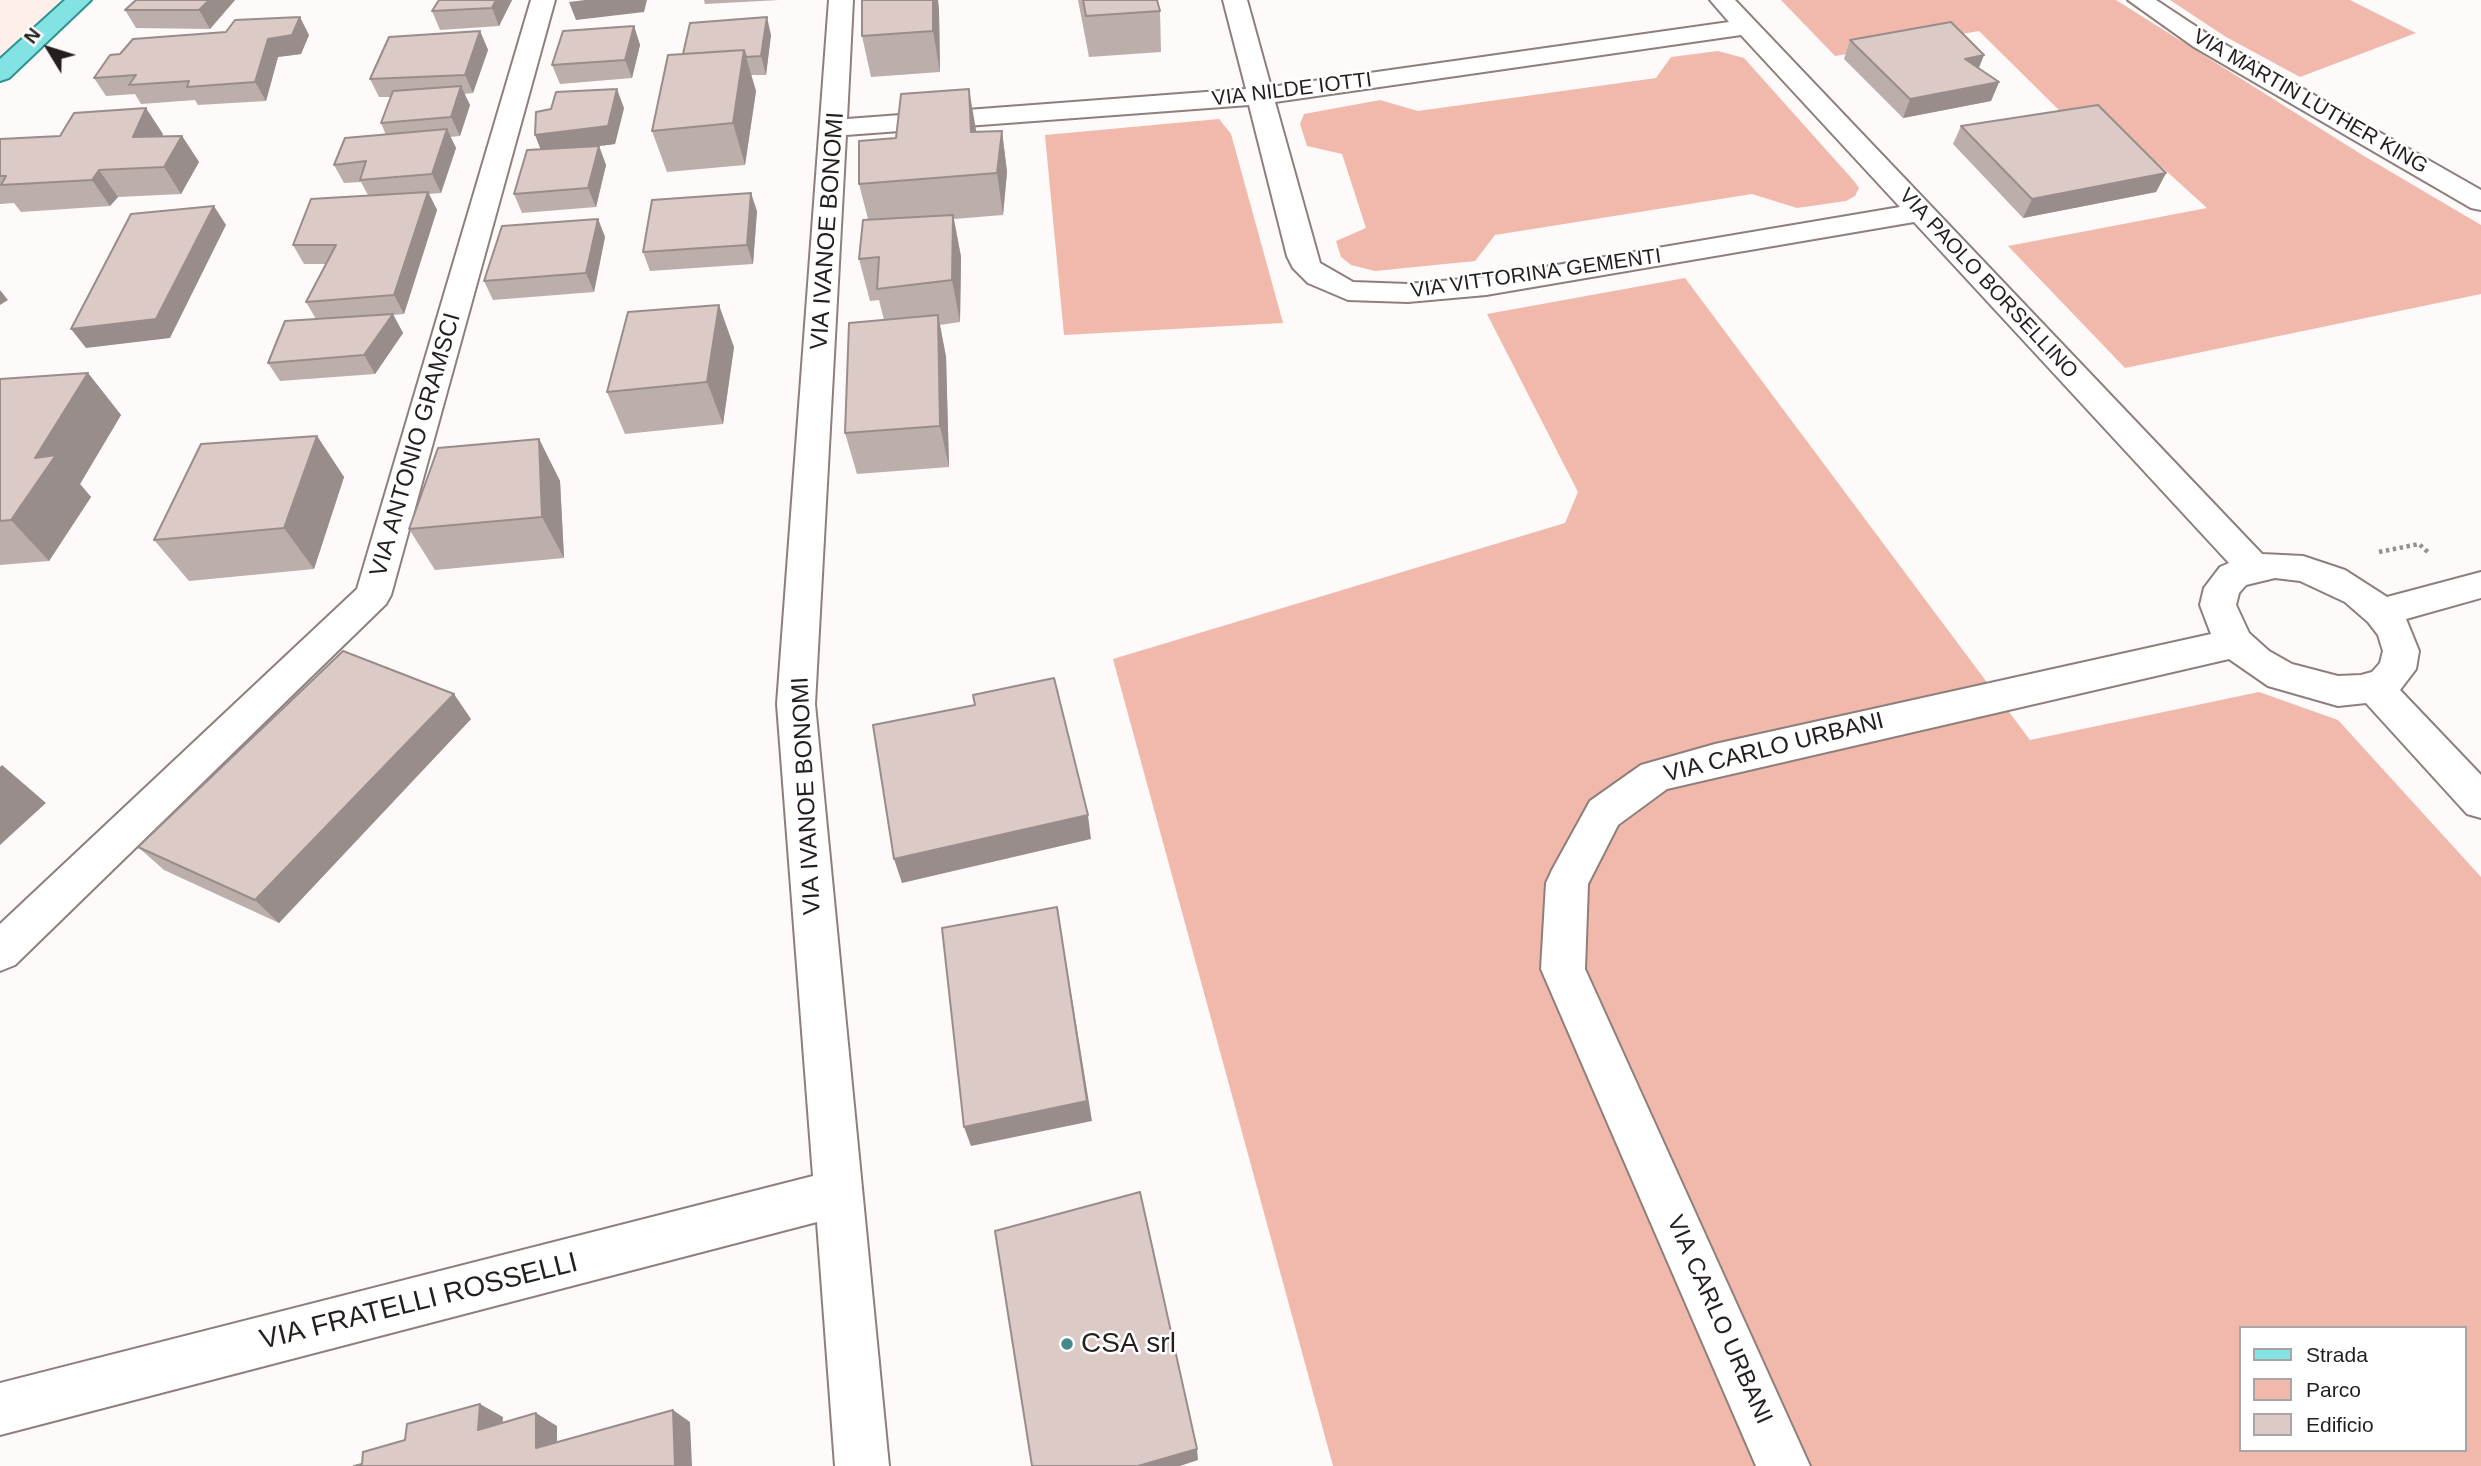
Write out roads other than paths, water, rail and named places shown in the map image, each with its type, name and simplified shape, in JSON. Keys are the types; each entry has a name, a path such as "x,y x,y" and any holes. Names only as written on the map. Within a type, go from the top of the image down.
{"main road":[{"path":"0,73 79,0"}],"street":[{"name":"VIA ANTONIO GRAMSCI","path":"0,952 373,595 543,0"},
{"name":"VIA IVANOE BONOMI","path":"841,0 835,128 796,704 862,1466"},
{"name":"VIA VITTORINA GEMENTI","path":"1236,0 1302,256 1308,268 1318,277 1348,291 1408,293 1486,286 1920,212"},
{"name":"VIA PAOLO BORSELLINO","path":"1721,0 2254,567"},
{"name":"VIA MARTIN LUTHER KING","path":"2140,0 2203,42 2481,202"},
{"name":"VIA NILDE IOTTI","path":"835,128 1259,96 1746,27"},
{"path":"2275,565 2303,569 2332,579 2358,593 2381,612 2395,631 2401,651 2397,669 2385,682 2337,691 2309,686 2281,676 2256,661 2236,643 2223,623 2218,605 2222,588 2233,576 2254,567 2275,565"},
{"path":"2381,612 2475,587"},
{"name":"VIA CARLO URBANI","path":"1783,1466 1563,969 1567,883 1604,813 1655,776 1715,760 2236,643"},
{"path":"2373,686 2481,802"},
{"name":"VIA FRATELLI ROSSELLI","path":"0,1409 837,1193"}],"place":[{"name":"CSA srl","path":"1067,1344"}]}
